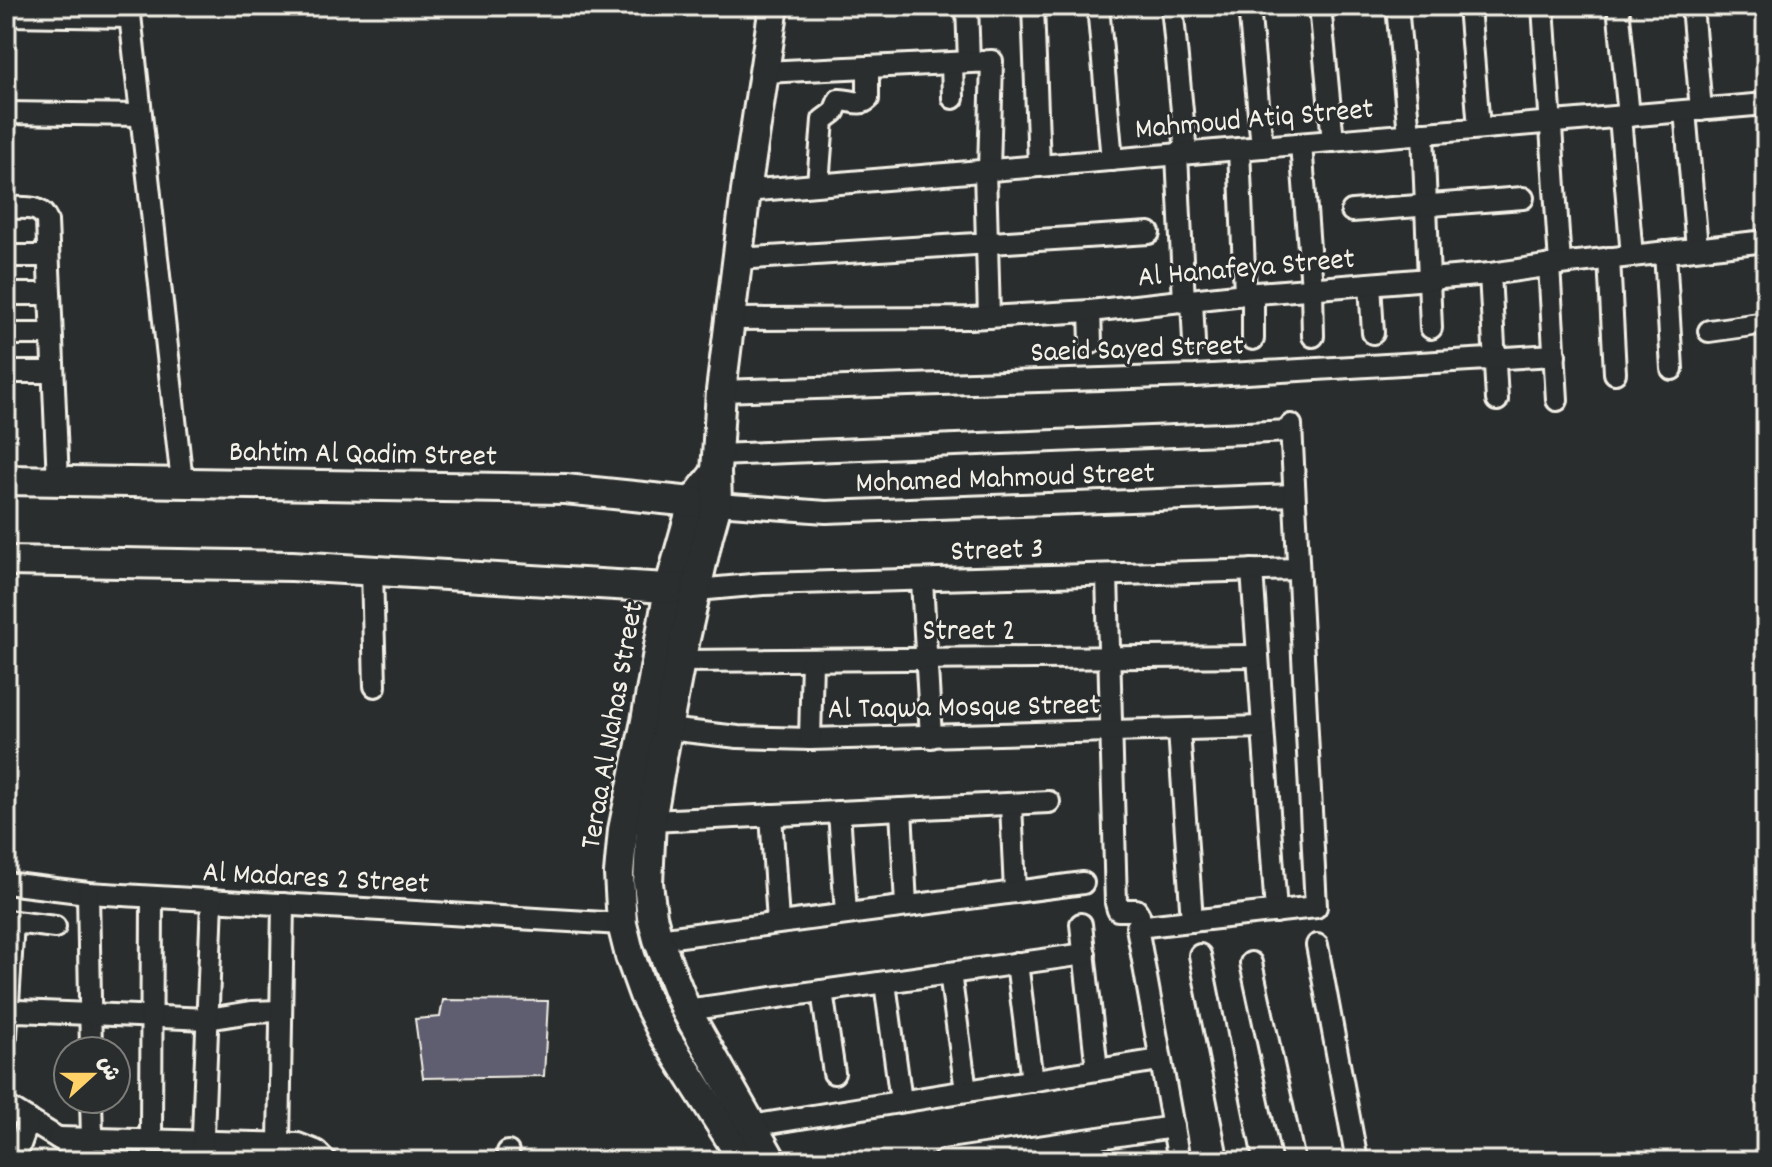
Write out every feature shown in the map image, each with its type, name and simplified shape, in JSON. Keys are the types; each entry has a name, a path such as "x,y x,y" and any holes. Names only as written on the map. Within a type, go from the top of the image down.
{"main road":[{"path":"717,464 721,391 737,259 774,6"},
{"name":"Teraa Al Nahas Street","path":"717,464 706,502 669,589 623,830 619,874 622,924 644,995 664,1035 744,1161"},
{"name":"Bahtim Al Qadim Street","path":"6,480 565,489 706,502"},
{"name":"Teraa Al Nahas Street","path":"706,502 708,536 680,661 651,821 648,883 658,939 686,1010 772,1161"},
{"path":"6,561 292,566 697,590"},
{"path":"644,995 675,983"}],"street":[{"path":"953,98 967,6"},
{"path":"1033,6 1039,166"},
{"path":"1098,6 1112,160"},
{"path":"1172,6 1188,302 1194,342"},
{"path":"1249,6 1262,147"},
{"path":"1320,6 1333,141"},
{"path":"1397,6 1426,205 1431,328"},
{"path":"1469,6 1479,128"},
{"path":"1543,6 1552,122 1557,400"},
{"path":"1618,6 1632,256"},
{"path":"1692,6 1697,248"},
{"path":"6,15 129,12 182,482"},
{"path":"764,72 992,61 987,170 989,317"},
{"path":"818,184 823,120 834,112 839,100 861,103 868,99 868,68"},
{"name":"Mahmoud Atiq Street","path":"746,191 1766,104"},
{"path":"6,113 141,115"},
{"path":"1301,144 1313,336"},
{"path":"1239,149 1253,339"},
{"path":"1352,211 1523,198"},
{"path":"6,208 37,209 45,216 58,481"},
{"path":"737,259 1149,233"},
{"name":"Al Hanafeya Street","path":"730,319 989,317 1090,311 1312,288 1490,274 1766,241"},
{"path":"1665,252 1672,369"},
{"path":"6,256 48,256"},
{"path":"1609,258 1615,373"},
{"path":"1490,274 1497,400"},
{"path":"1370,284 1373,333"},
{"path":"6,294 49,294"},
{"path":"1090,311 1091,343"},
{"path":"1709,331 1766,323"},
{"path":"6,334 51,334"},
{"name":"Saeid Sayed Street","path":"721,391 1195,376 1555,355"},
{"path":"6,372 53,372"},
{"path":"717,464 1291,428 1316,907 1139,927"},
{"name":"Mohamed Mahmoud Street","path":"706,502 826,512 1294,495"},
{"name":"Street 3","path":"697,590 763,584 1298,569"},
{"path":"372,570 375,686"},
{"path":"1252,570 1276,912"},
{"path":"1107,575 1116,903 1118,910 1138,912 1159,1060 1179,1161"},
{"path":"922,581 931,737"},
{"name":"Street 2","path":"680,661 1258,656"},
{"path":"810,739 812,660"},
{"name":"Al Taqwa Mosque Street","path":"667,729 738,737 810,739 1263,727"},
{"path":"1179,730 1192,921"},
{"path":"651,821 1049,802"},
{"path":"1011,804 1015,892"},
{"path":"901,809 906,905"},
{"path":"839,812 846,913"},
{"path":"771,815 778,922"},
{"name":"Al Madares 2 Street","path":"6,883 88,893 622,924"},
{"path":"658,939 1083,883"},
{"path":"88,893 91,1035"},
{"path":"151,1139 152,897"},
{"path":"203,1151 212,900"},
{"path":"279,1143 283,904"},
{"path":"6,1036 10,922 55,927"},
{"path":"1081,924 1097,1070"},
{"path":"1317,945 1357,1161"},
{"path":"686,1010 1085,954"},
{"path":"1200,955 1241,1161"},
{"path":"1017,963 1032,1081"},
{"path":"1251,963 1294,1161"},
{"path":"950,973 966,1091"},
{"path":"885,983 901,1101"},
{"path":"822,991 834,1073"},
{"path":"7,1014 18,1011 208,1019 281,1011"},
{"path":"751,1126 1159,1060"},
{"path":"6,1106 95,1161"},
{"path":"91,1115 92,1138"},
{"path":"14,1161 29,1120"},
{"path":"943,1161 1173,1127"},
{"path":"58,1138 151,1139 203,1151 298,1144 316,1151 326,1161"}],"building":[{"path":"443,1000 548,1001 544,1076 423,1078 415,1019 440,1017"}]}
